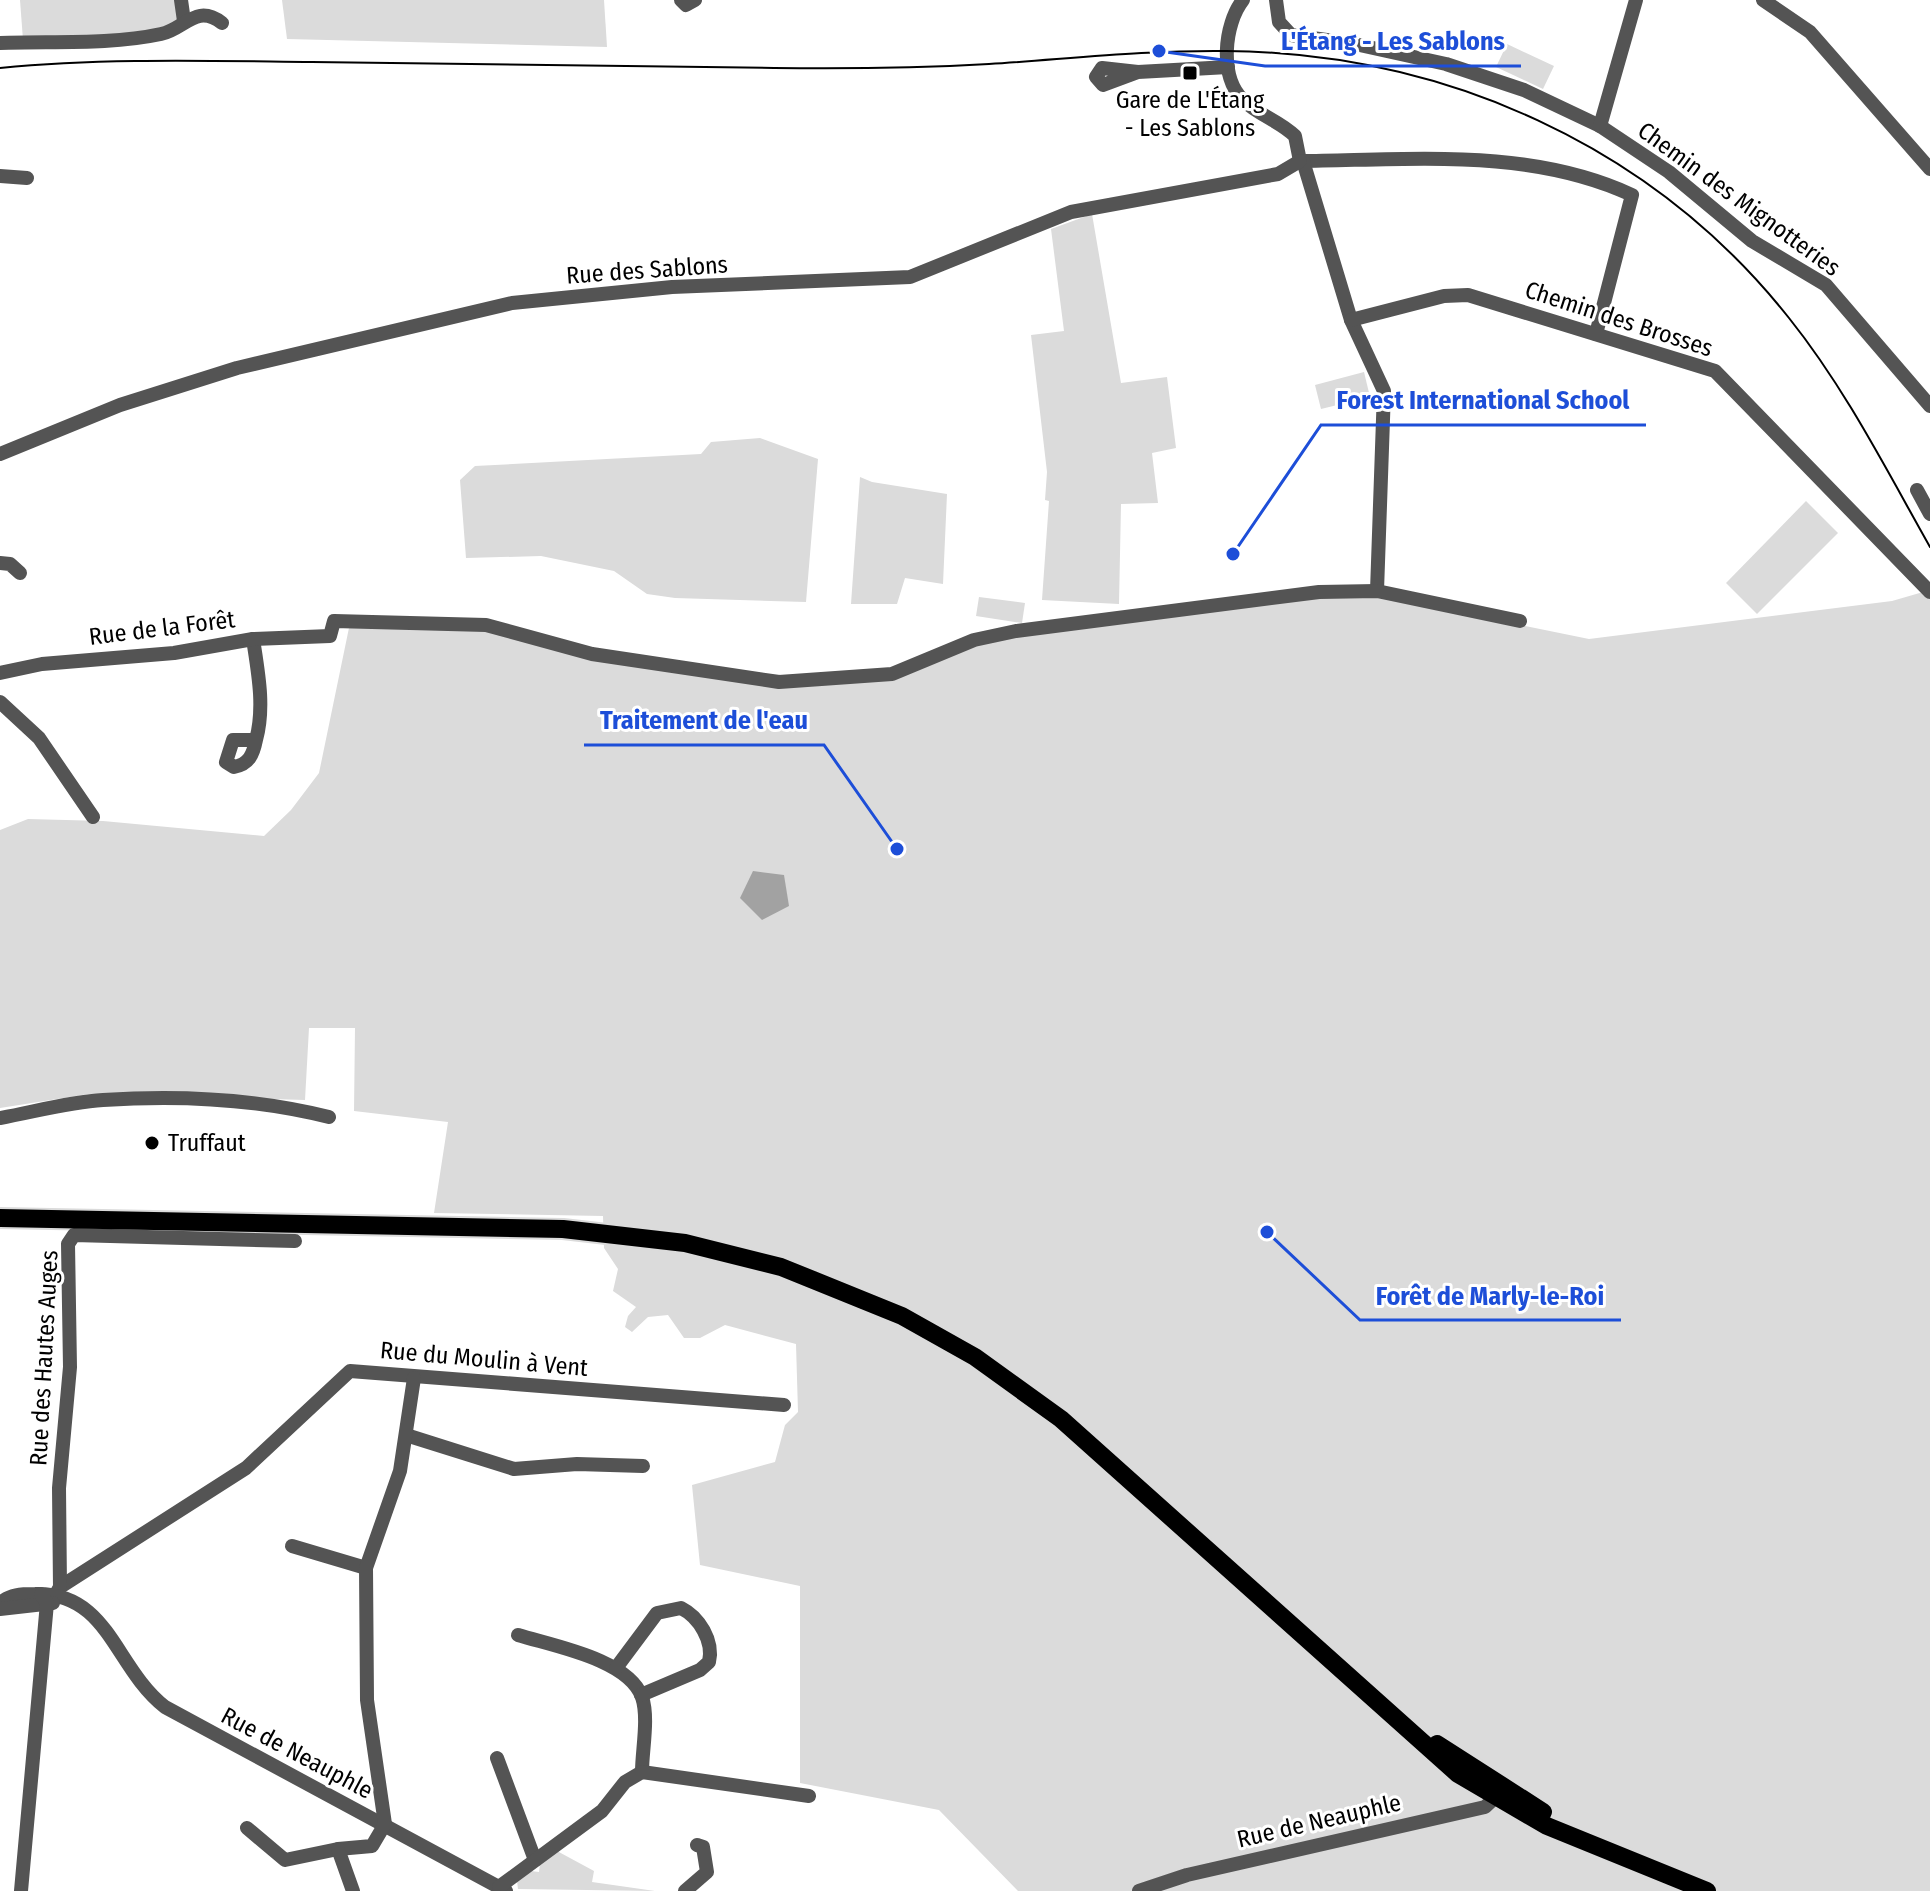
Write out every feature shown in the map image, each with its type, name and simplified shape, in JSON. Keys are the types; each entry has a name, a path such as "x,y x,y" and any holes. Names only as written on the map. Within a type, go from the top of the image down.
{"main road":[{"path":"1,1218 595,1231 696,1245 806,1276 929,1330 1032,1396 1097,1449 1424,1746 1547,1826 1707,1891"}],"street":[{"path":"181,0 184,21"},
{"path":"681,0 686,5 695,0"},
{"path":"1243,0 1230,24 1228,67 1234,90 1241,99 1295,136 1351,320 1384,391 1377,591 1520,621"},
{"name":"Chemin des Mignotteries","path":"1276,0 1279,22 1291,35 1355,44 1446,64 1524,90 1600,126 1669,172 1752,241 1826,285 1930,406"},
{"path":"1600,126 1636,0"},
{"path":"1763,0 1810,32 1930,169"},
{"path":"0,43 149,36 165,33 193,15 213,16 222,23"},
{"path":"1138,72 1228,67"},
{"path":"1301,161 1419,158 1521,163 1598,179 1632,195 1596,334"},
{"name":"Rue des Sablons","path":"0,454 120,405 237,368 512,303 657,288 910,277 1071,212 1278,174 1301,161"},
{"path":"0,176 27,178"},
{"name":"Chemin des Brosses","path":"1351,320 1444,296 1468,295 1715,371 1930,592"},
{"path":"1917,490 1930,514"},
{"path":"0,563 10,564 20,573"},
{"name":"Rue de la Forêt","path":"0,673 42,664 174,653 253,639 330,636 334,621 486,625 592,654 779,682 837,680 892,674 974,640 1016,631 1319,592 1377,591"},
{"path":"253,639 260,689 260,727 256,740"},
{"path":"0,702 39,738 93,817"},
{"path":"0,1118 102,1100 166,1099 226,1102 329,1117"},
{"name":"Rue des Hautes Auges","path":"51,1594 70,1381 68,1244 74,1235 295,1241"},
{"name":"Rue du Moulin à Vent","path":"51,1594 246,1468 344,1374 358,1371 414,1378 784,1405"},
{"path":"247,1828 285,1860 338,1849 372,1846 385,1824 367,1700 366,1568 400,1471 414,1378"},
{"path":"406,1435 514,1469 577,1464 643,1466"},
{"path":"292,1546 366,1568"},
{"path":"0,1607 51,1594 21,1891"},
{"name":"Rue de Neauphle","path":"51,1594 89,1609 142,1686 165,1707 502,1889"},
{"path":"616,1668 657,1613 681,1608 697,1618 710,1650 705,1667 641,1695"},
{"path":"518,1635 616,1668 641,1695 642,1772"},
{"path":"497,1758 535,1860"},
{"path":"502,1889 535,1860 602,1811 625,1782 642,1772 809,1796"},
{"name":"Rue de Neauphle","path":"1139,1891 1187,1875 1485,1807 1500,1794"},
{"path":"685,1891 707,1872 706,1855 703,1847 697,1845"},
{"path":"338,1849 353,1891"}],"shaded area":[{"path":"20,0 175,0 178,22 164,32 23,40"},
{"path":"282,0 604,0 607,47 287,39"},
{"path":"1507,44 1554,66 1543,89 1496,67"},
{"path":"1092,214 1121,383 1167,377 1176,448 1152,453 1158,503 1121,504 1119,604 1042,600 1049,501 1045,500 1047,472 1031,335 1064,331 1051,229"},
{"path":"1364,372 1370,397 1321,409 1315,385"},
{"path":"760,438 818,459 806,602 675,598 647,594 614,571 541,556 466,558 460,480 475,466 701,454 711,442"},
{"path":"860,477 872,482 947,494 943,584 905,578 897,604 851,604"},
{"path":"1806,501 1838,533 1757,614 1726,583"},
{"path":"1930,590 1930,1891 1018,1891 939,1810 800,1783 800,1586 700,1565 692,1485 775,1462 785,1425 798,1412 796,1344 725,1325 700,1338 684,1338 668,1315 648,1317 632,1332 625,1327 628,1316 636,1307 613,1291 618,1269 604,1248 603,1216 434,1213 448,1122 354,1111 355,1028 309,1028 305,1100 89,1094 0,1108 0,830 28,819 103,821 264,836 291,810 319,773 350,623 492,629 780,687 885,679 974,643 1319,596 1377,596 1589,639 1892,601"},
{"path":"979,597 1025,603 1022,623 976,616"},
{"path":"753,871 784,875 789,906 762,920 740,898"},
{"path":"557,1851 594,1871 592,1882 655,1891 518,1889 517,1881 531,1871 539,1872 540,1863"}],"tram line":[{"path":"0,68 117,61 882,68 1226,51 1307,56 1387,69 1464,91 1538,120 1608,158 1674,204 1734,257 1789,318 1864,430 1930,547"}],"place":[{"name":"L'Étang - Les Sablons","path":"1159,51"},
{"name":"Gare de L'Étang - Les Sablons","path":"1190,73"},
{"name":"Forest International School","path":"1233,554"},
{"name":"Traitement de l'eau","path":"897,849"},
{"name":"Truffaut","path":"152,1143"},
{"name":"Forêt de Marly-le-Roi","path":"1267,1232"}]}
